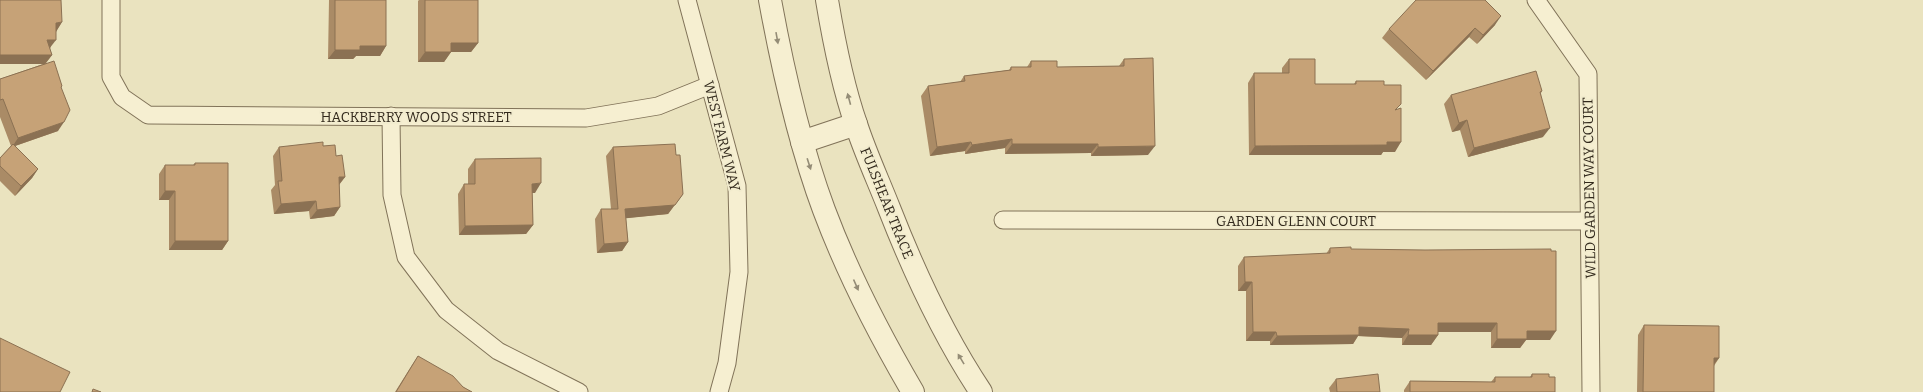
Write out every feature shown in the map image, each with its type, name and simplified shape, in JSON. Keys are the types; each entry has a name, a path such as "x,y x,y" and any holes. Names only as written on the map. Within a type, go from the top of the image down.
{"street":[{"name":"HACKBERRY WOODS STREET","path":"111,0 111,77 122,97 148,114 586,118 658,106 710,85"},
{"name":"WEST FARM WAY","path":"687,0 737,186 739,272 727,363 719,392"},
{"path":"770,0 779,51 802,142 824,210 857,288 913,392"},
{"name":"FULSHEAR TRACE","path":"827,0 834,44 856,124 912,266 940,323 981,392"},
{"name":"WILD GARDEN WAY COURT","path":"1536,0 1588,74 1591,392"},
{"path":"391,116 392,195 406,257 446,310 492,347 579,392"},
{"path":"802,142 856,124"},
{"name":"GARDEN GLENN COURT","path":"1003,220 1589,221"}],"building":[{"path":"0,0 61,0 62,22 56,23 56,40 47,40 52,55 0,55"},
{"path":"335,0 386,0 386,46 360,46 360,50 335,50"},
{"path":"425,0 478,0 478,43 451,43 451,52 425,52"},
{"path":"1416,0 1485,0 1501,16 1483,35 1475,28 1433,71 1389,29"},
{"path":"1153,58 1155,146 1098,147 1098,144 1012,144 1012,139 972,145 971,142 937,147 928,86 965,81 964,76 1011,70 1011,67 1031,67 1031,61 1057,61 1057,67 1124,66 1124,59"},
{"path":"1289,59 1315,59 1315,84 1356,84 1356,81 1384,81 1384,85 1401,85 1401,104 1395,110 1401,108 1401,142 1387,142 1387,145 1255,146 1254,73 1289,73"},
{"path":"54,61 62,86 61,87 70,110 64,122 18,138 3,99 0,100 0,79"},
{"path":"1536,71 1550,128 1474,148 1467,120 1459,123 1451,95"},
{"path":"323,142 323,146 335,145 336,156 342,155 345,177 339,177 340,207 317,210 316,201 281,204 278,181 282,181 279,147"},
{"path":"13,144 38,169 21,186 0,166 0,158"},
{"path":"675,144 676,155 680,155 683,194 675,205 625,209 628,242 604,244 601,209 618,209 613,147"},
{"path":"541,158 541,183 532,184 533,225 465,226 464,184 475,184 475,159"},
{"path":"195,163 228,163 228,241 175,241 175,191 165,191 165,165 195,165"},
{"path":"1351,247 1351,249 1551,249 1551,251 1556,251 1556,331 1527,331 1527,339 1497,339 1497,323 1438,323 1438,335 1408,335 1409,329 1359,327 1359,335 1277,336 1276,332 1253,332 1252,282 1245,282 1244,257 1330,253 1330,248"},
{"path":"1644,325 1719,326 1719,358 1714,358 1714,392 1643,392"},
{"path":"0,338 70,372 60,392 0,392"},
{"path":"418,356 453,376 463,387 472,392 396,392"},
{"path":"1378,374 1380,392 1337,392 1336,379"},
{"path":"1532,374 1549,374 1549,377 1555,377 1555,392 1410,392 1410,381 1495,382 1495,377 1532,377"},
{"path":"93,389 101,392 92,392"}]}
